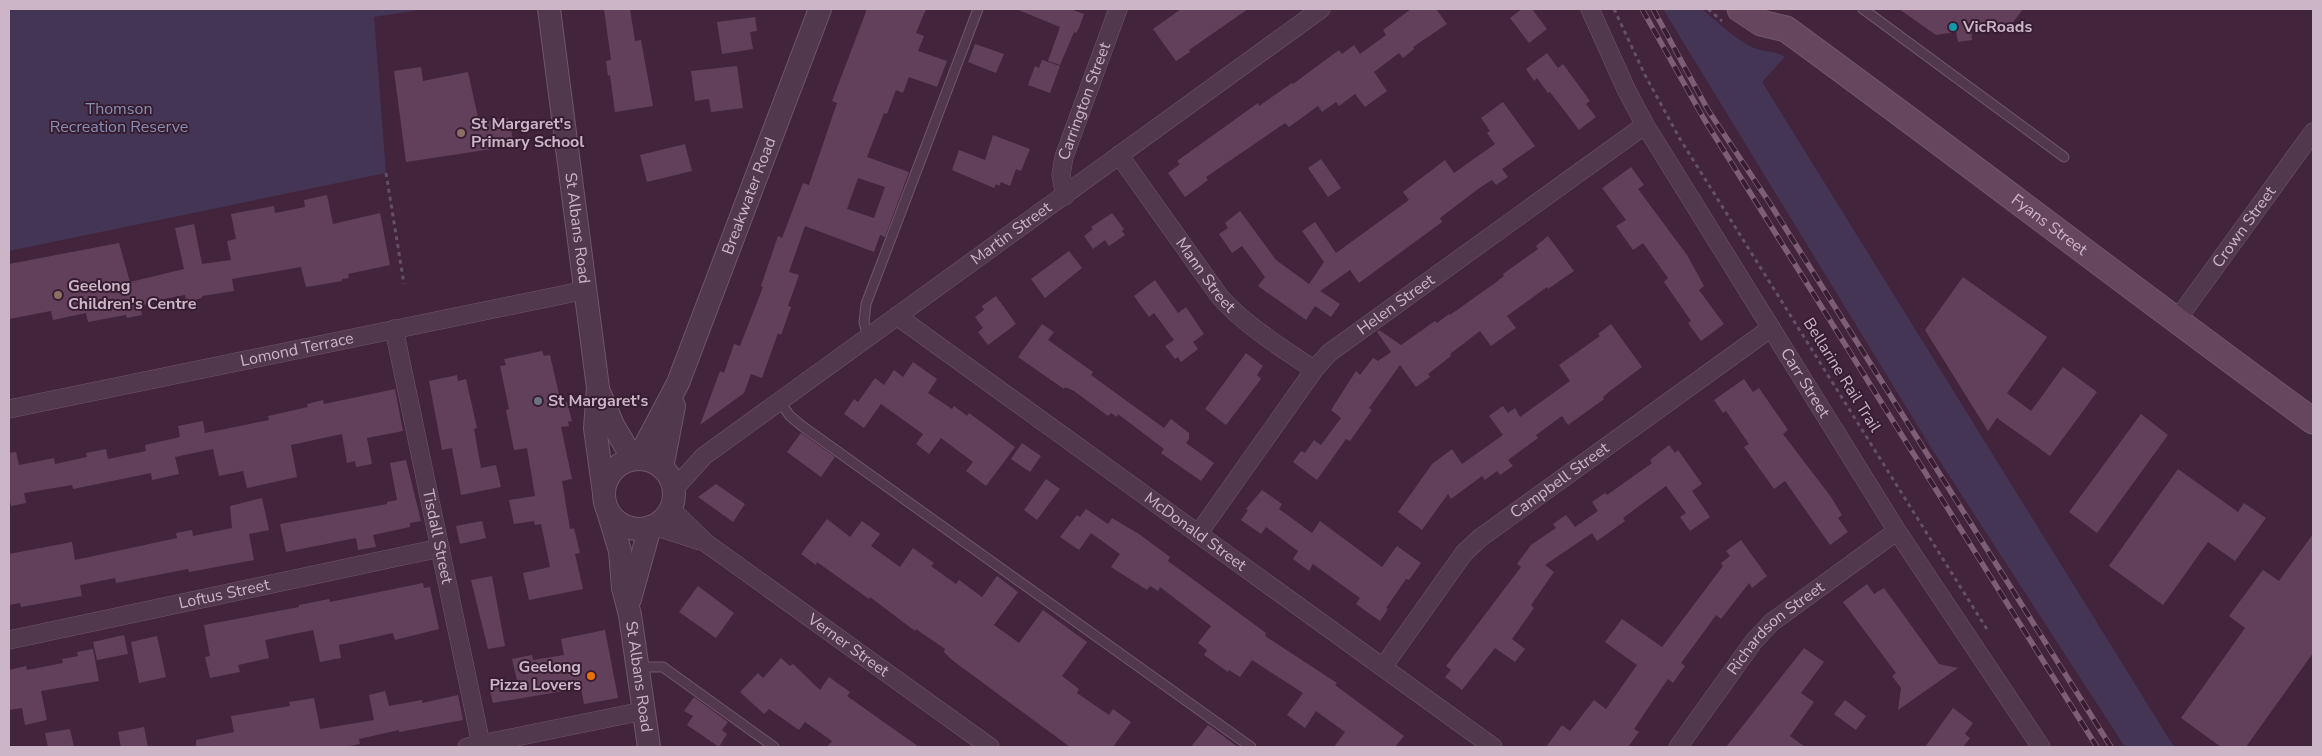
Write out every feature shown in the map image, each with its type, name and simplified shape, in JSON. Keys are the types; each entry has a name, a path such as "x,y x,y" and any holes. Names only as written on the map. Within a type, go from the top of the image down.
{"main road":[{"name":"Fyans Street","path":"1740,9 1762,23 1780,19 2176,322 2313,421"}],"street":[{"name":"St Albans Road","path":"549,9 598,388 595,428 606,502 618,542 623,588 628,605 649,747"},
{"name":"Breakwater Road","path":"636,459 678,383 820,9"},
{"name":"Carrington Street","path":"1065,196 1061,175 1064,157 1118,9"},
{"name":"Martin Street","path":"668,484 1321,9"},
{"name":"Carr Street","path":"1590,9 1626,89 1645,125 1897,531 2035,744"},
{"name":"Helen Street","path":"1198,534 1314,370 1330,353 1645,125"},
{"name":"Crown Street","path":"2176,322 2313,132"},
{"name":"Mann Street","path":"1119,155 1220,297 1233,312 1248,325 1314,370"},
{"name":"Lomond Terrace","path":"9,409 586,290"},
{"name":"McDonald Street","path":"897,316 1493,747"},
{"name":"Campbell Street","path":"1383,667 1464,553 1480,538 1771,328"},
{"name":"Tisdall Street","path":"394,329 440,548 474,746"},
{"name":"Breakwater Road","path":"668,484 678,383"},
{"name":"St Albans Road","path":"598,388 612,426 636,459"},
{"path":"636,459 646,460 668,484 661,522 652,526 631,528 622,524 606,502 610,475 624,462 636,459"},
{"name":"Verner Street","path":"668,484 706,543"},
{"name":"St Albans Road","path":"628,605 652,526"},
{"name":"Verner Street","path":"652,526 706,543 990,747"},
{"name":"Richardson Street","path":"1678,747 1754,641 1772,622 1897,531"},
{"name":"Loftus Street","path":"9,640 440,548"},
{"path":"474,746 643,711"}],"lane":[{"path":"868,337 864,322 866,304 978,9"},
{"path":"1862,9 2064,157"},
{"path":"780,402 790,416 802,426 1251,747"},
{"path":"638,667 663,667 774,747"}],"path":[{"name":"Bellarine Rail Trail","path":"1614,9 1680,139 1993,639"},
{"path":"386,173 404,284"}],"green space":[{"name":"Thomson Recreation Reserve","path":"9,9 425,9 374,17 386,173 9,251"},
{"path":"1663,9 1702,9 1745,43 1756,49 1777,53 1785,57 1762,82 2174,747 2125,747 1930,446"}],"building":[{"path":"604,9 630,9 635,41 641,40 653,106 615,112 610,75 608,76 606,61 611,60"},
{"path":"867,9 926,9 916,33 924,36 918,51 947,61 937,87 909,77 903,93 896,90 887,114 884,113 867,157 909,172 885,237 880,235 874,252 805,226 789,272 799,275 788,306 791,307 781,335 778,333 762,378 751,374 744,393 700,425 720,371 724,373 734,344 740,346 763,287 761,286 778,236 782,238 803,183 809,185 837,103 832,101","holes":["858,178 885,187 874,218 847,209"]},
{"path":"1016,9 1070,9 1084,14 1060,65 1048,61 1060,27"},
{"path":"1181,9 1248,9 1176,61 1153,29"},
{"path":"1411,9 1436,9 1447,24 1413,47 1414,49 1403,58 1399,53 1374,72 1387,91 1365,107 1355,94 1339,106 1336,102 1322,112 1318,106 1289,127 1285,123 1206,177 1208,180 1185,197 1168,173 1180,164 1177,161 1258,103 1259,106 1293,84 1339,50 1342,54 1354,45 1360,54 1386,35 1383,30"},
{"path":"1522,9 1532,9 1547,29 1529,43 1510,18"},
{"name":"VicRoads","path":"1899,9 2023,9 2004,34 1992,25 1971,30 1972,40 1958,42 1956,32 1936,35"},
{"path":"755,17 757,31 750,32 753,49 722,54 717,22"},
{"path":"975,44 1004,54 996,73 968,62"},
{"path":"1547,53 1558,68 1563,64 1590,101 1586,104 1596,117 1579,130 1550,92 1548,93 1537,78 1534,81 1526,69"},
{"path":"1042,60 1060,66 1050,93 1028,85 1035,66 1039,68"},
{"path":"737,66 743,108 711,112 709,99 695,101 691,71"},
{"path":"421,67 423,81 468,72 479,122 508,118 513,142 511,146 406,162 394,71"},
{"path":"1503,102 1535,146 1502,169 1508,177 1496,185 1492,180 1478,189 1440,218 1442,222 1359,283 1350,270 1320,291 1340,304 1331,317 1315,306 1306,320 1258,286 1265,277 1242,246 1232,253 1219,234 1228,228 1225,223 1240,211 1276,260 1309,284 1324,262 1302,231 1315,222 1336,253 1409,200 1403,192 1445,160 1454,173 1495,144 1487,133 1490,131 1481,118"},
{"path":"993,135 1030,149 1021,171 1016,169 1010,186 1001,182 999,186 996,184 994,188 952,170 959,150 985,160"},
{"path":"685,144 692,171 647,182 640,155"},
{"path":"1321,159 1341,188 1328,197 1308,168"},
{"path":"1631,167 1644,185 1638,189 1687,255 1704,286 1699,290 1724,324 1701,341 1688,323 1691,321 1664,282 1668,278 1643,243 1633,250 1616,226 1626,220 1602,188"},
{"path":"327,195 333,224 380,213 390,265 348,274 349,278 342,279 342,281 306,287 301,267 232,279 234,291 202,296 202,298 186,302 185,295 147,302 147,304 140,306 142,315 127,318 126,315 88,322 86,313 53,320 51,311 9,319 9,264 119,243 130,282 184,269 175,228 194,224 202,264 231,260 227,241 236,239 231,214 274,206 275,213 305,207 304,200"},
{"path":"1112,213 1124,229 1122,231 1125,235 1109,246 1105,240 1093,249 1084,236 1093,229 1091,227"},
{"path":"1548,236 1574,271 1548,289 1547,287 1507,316 1516,328 1491,346 1480,331 1450,354 1451,356 1428,374 1430,377 1416,387 1400,365 1369,408 1372,410 1350,441 1346,439 1317,480 1293,462 1301,451 1305,453 1314,440 1321,445 1341,418 1331,410 1356,371 1360,375 1373,358 1378,361 1391,352 1377,332 1379,330 1401,345 1435,321 1437,323 1450,315 1495,283 1504,276 1503,274 1538,249 1536,246"},
{"path":"1069,251 1082,268 1045,298 1031,279"},
{"path":"1963,277 2047,337 2007,393 2031,411 2063,367 2097,392 2050,456 1997,418 1988,431 1925,330"},
{"path":"1155,280 1178,313 1186,307 1204,334 1193,342 1198,349 1181,362 1178,357 1175,359 1165,346 1174,340 1154,313 1149,317 1134,296"},
{"path":"996,296 1016,324 988,345 978,332 983,328 975,317 984,310 982,306"},
{"path":"1042,324 1054,332 1048,340 1093,372 1091,375 1164,428 1171,419 1189,433 1189,439 1186,443 1214,463 1201,481 1161,453 1164,449 1118,414 1117,417 1111,413 1108,416 1074,391 1065,387 1064,389 1018,357"},
{"path":"1611,324 1642,367 1610,391 1603,397 1604,399 1568,425 1562,416 1536,435 1538,438 1508,460 1513,466 1500,475 1497,471 1485,480 1482,476 1451,499 1448,494 1422,530 1398,512 1432,464 1452,449 1462,464 1503,435 1489,416 1503,406 1508,413 1515,408 1520,417 1570,381 1559,365 1600,336 1598,334"},
{"path":"542,351 544,356 550,355 560,399 563,398 564,403 567,402 572,421 568,422 569,426 561,427 572,479 562,481 570,529 574,528 580,553 575,554 583,589 529,600 523,573 550,567 541,524 535,525 534,521 514,524 509,500 535,496 527,448 514,450 506,410 509,409 500,366 506,365 504,359"},
{"path":"1246,353 1263,366 1257,375 1261,379 1226,425 1205,409"},
{"path":"913,362 937,379 928,393 952,409 954,406 967,416 969,413 1015,447 986,486 966,471 973,462 941,438 929,454 916,444 923,434 881,404 864,428 844,414 854,399 858,402 875,378 884,385 894,370 903,377"},
{"path":"457,375 458,381 466,379 477,428 474,429 481,468 496,465 501,487 461,495 452,448 442,450 429,381"},
{"path":"1744,379 1753,392 1759,388 1788,430 1783,434 1831,497 1842,515 1838,518 1848,532 1830,545 1785,481 1774,489 1744,447 1749,444 1726,411 1723,413 1714,400"},
{"path":"395,389 403,431 367,438 372,464 356,467 355,461 347,463 342,434 291,445 297,477 247,488 243,471 219,476 213,449 175,457 179,474 152,480 151,473 73,489 72,485 24,493 26,503 11,506 9,495 9,453 16,452 19,465 54,458 55,464 87,457 86,453 106,449 108,459 146,451 145,445 180,437 178,426 203,421 205,433 269,420 268,416 308,407 307,404 323,400 324,404"},
{"path":"2141,414 2168,435 2097,533 2069,512"},
{"path":"801,433 835,457 821,477 787,452"},
{"path":"1022,443 1041,456 1030,472 1011,459"},
{"path":"1669,445 1675,453 1678,450 1702,484 1692,491 1710,517 1690,531 1680,517 1686,513 1666,486 1623,518 1625,521 1597,541 1592,533 1545,565 1554,572 1531,605 1534,608 1512,639 1525,649 1515,662 1495,648 1462,690 1445,677 1451,670 1446,666 1521,567 1517,564 1531,545 1556,528 1553,524 1566,515 1575,527 1598,511 1592,502 1605,493 1607,495 1652,463 1650,460"},
{"path":"406,460 421,521 410,523 410,527 373,535 376,547 358,550 356,538 286,552 280,524 387,504 387,502 397,500 390,463"},
{"path":"2178,469 2238,512 2244,503 2266,518 2235,561 2208,542 2163,605 2109,566"},
{"path":"1046,479 1060,489 1037,520 1024,510"},
{"path":"716,484 745,504 733,522 698,497"},
{"path":"1262,490 1282,504 1279,509 1312,533 1320,521 1382,567 1397,546 1421,563 1409,580 1406,579 1386,608 1388,609 1380,621 1356,604 1360,598 1313,564 1309,571 1293,559 1298,551 1266,527 1261,534 1241,520 1248,510 1246,509"},
{"path":"262,498 269,530 249,534 254,560 189,572 188,569 116,583 115,578 80,585 82,596 21,607 20,603 9,605 9,554 72,542 75,560 177,538 176,533 192,530 193,536 232,528 230,506"},
{"path":"1086,509 1108,524 1112,518 1139,534 1170,557 1168,561 1266,633 1265,636 1337,683 1335,685 1404,736 1395,747 1334,747 1345,732 1316,711 1305,728 1287,715 1303,693 1252,660 1240,677 1229,670 1228,672 1204,655 1207,650 1198,643 1211,626 1160,587 1158,591 1150,586 1147,590 1111,567 1120,554 1091,533 1079,550 1060,537 1077,515 1080,517"},
{"path":"827,519 850,537 862,521 880,534 871,546 900,567 913,548 934,563 931,566 956,584 959,580 982,597 997,576 1018,592 994,625 1019,643 1043,610 1087,642 1062,676 1079,689 1077,693 1109,715 1113,709 1131,722 1113,747 1070,747 952,660 944,652 945,649 916,629 915,631 870,597 869,599 817,562 816,565 801,554"},
{"path":"482,521 486,538 460,544 456,526"},
{"path":"2313,534 2313,653 2246,747 2221,747 2181,718 2245,628 2229,616 2263,570 2279,581"},
{"path":"1741,540 1767,576 1752,588 1749,583 1721,619 1716,615 1681,663 1685,666 1673,683 1668,679 1634,729 1639,732 1628,747 1546,747 1562,725 1570,731 1594,700 1606,709 1637,665 1605,642 1622,619 1662,647 1723,566 1721,563 1730,556 1726,551"},
{"path":"492,576 505,646 488,649 471,580"},
{"path":"423,583 424,588 430,587 439,629 395,640 393,633 339,645 341,658 320,662 313,630 265,640 269,658 238,665 240,672 210,678 205,657 210,656 204,625 299,607 299,605 329,599 330,602"},
{"path":"1867,584 1874,594 1884,588 1939,664 1958,668 1898,710 1901,688 1892,676 1896,673 1843,602"},
{"path":"698,586 734,613 716,638 679,612"},
{"path":"605,630 618,698 584,704 581,688 493,703 489,686 517,680 512,659 532,655 533,660 564,655 561,639"},
{"path":"124,635 128,654 97,660 93,642"},
{"path":"157,636 166,677 139,683 131,642"},
{"path":"1804,648 1824,662 1801,693 1814,702 1790,736 1805,747 1726,747"},
{"path":"93,649 99,681 41,691 47,720 25,725 22,708 9,710 9,670 26,666 27,670 63,663 62,659 78,656 77,652"},
{"path":"781,658 790,666 793,664 820,690 829,677 850,692 847,696 919,747 827,747 832,741 805,722 799,730 769,709 764,714 740,692 758,673 763,678"},
{"path":"385,691 389,706 422,700 422,703 458,695 463,720 399,732 399,730 359,739 360,744 344,747 196,747 196,740 234,732 231,716 290,706 289,702 314,698 320,729 374,720 369,695"},
{"path":"694,697 728,722 722,730 727,734 719,747 687,725 693,716 684,711"},
{"path":"1845,700 1866,716 1856,730 1834,714"},
{"path":"1953,708 1973,723 1965,734 1970,738 1963,747 1925,747"},
{"path":"1208,725 1238,747 1191,747"},
{"path":"144,727 148,747 121,747 118,732"},
{"path":"70,729 74,747 48,747 45,733"}],"railway":[{"path":"1642,9 1704,119 2097,747"},
{"path":"1653,9 1708,110 1769,202 2111,747"}],"place":[{"name":"VicRoads","path":"1953,27"},
{"name":"St Margaret's Primary School","path":"461,133"},
{"name":"Geelong Children's Centre","path":"58,295"},
{"name":"St Margaret's","path":"538,401"},
{"name":"Geelong Pizza Lovers","path":"591,676"}]}
